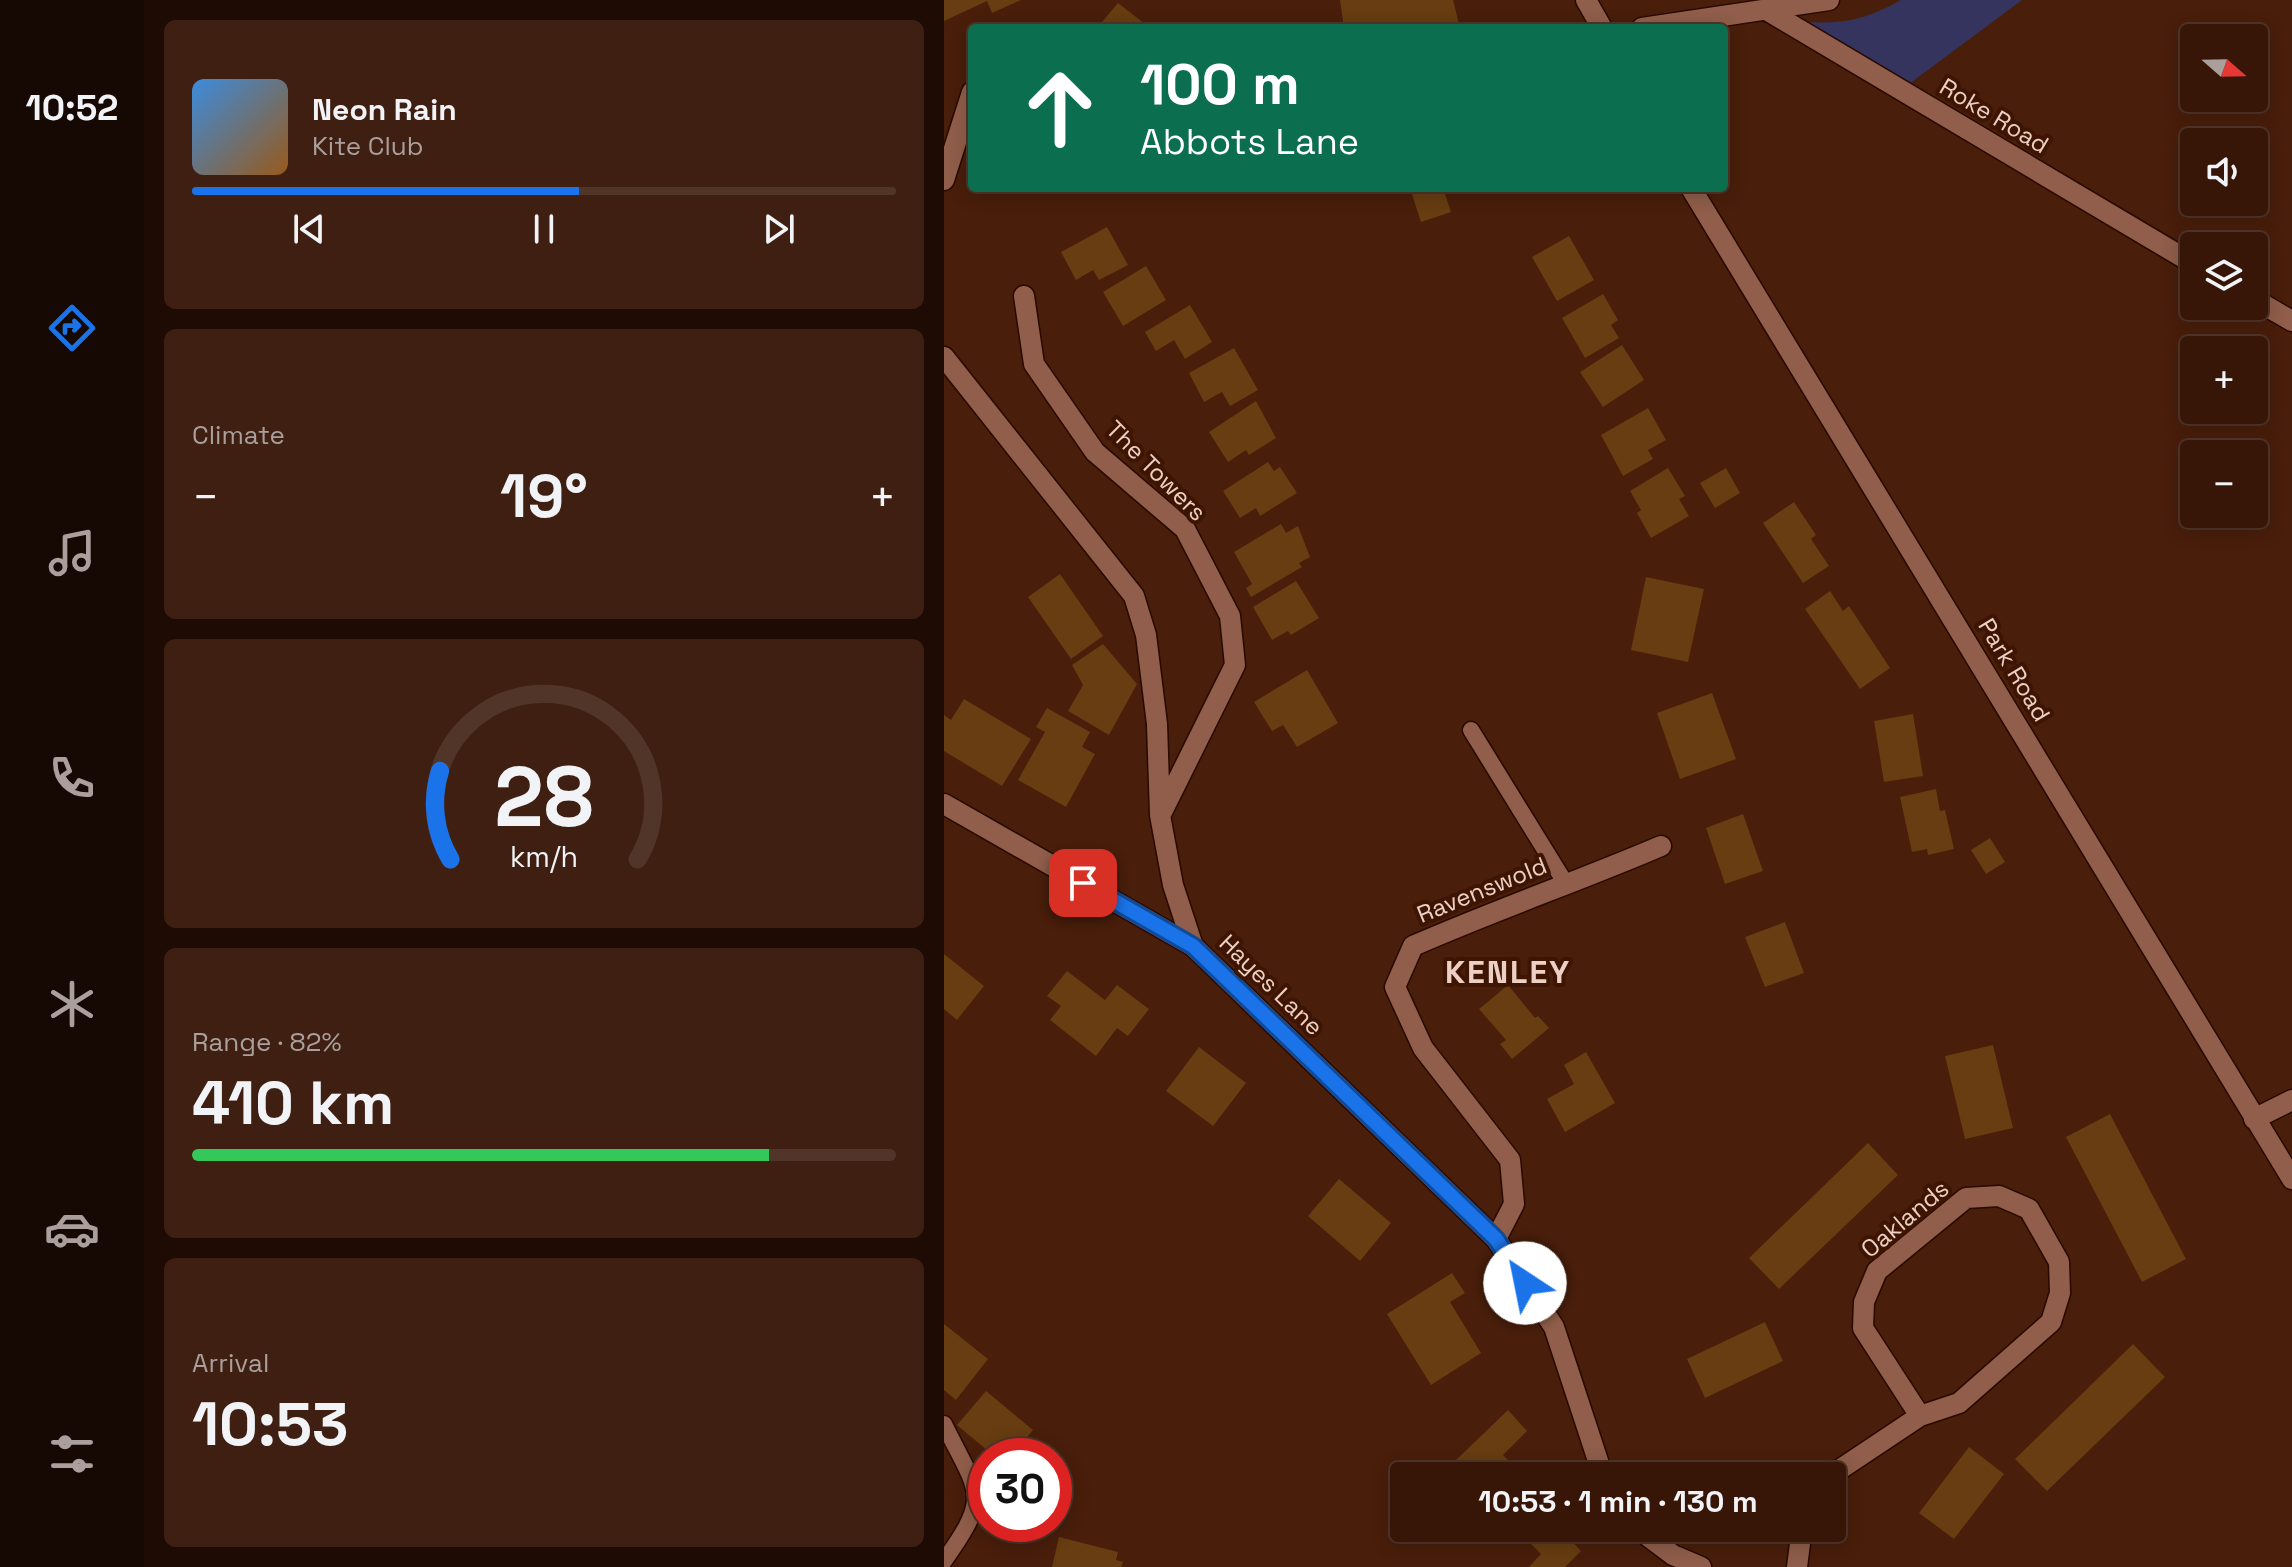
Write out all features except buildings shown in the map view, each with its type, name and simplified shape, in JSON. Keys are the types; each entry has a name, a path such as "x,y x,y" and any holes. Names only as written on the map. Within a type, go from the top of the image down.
{"street":[{"path":"1586,0 1600,24"},
{"path":"1672,24 1829,0"},
{"name":"Roke Road","path":"1768,11 2180,256"},
{"path":"944,180 968,105"},
{"name":"Park Road","path":"1693,192 2292,1179"},
{"name":"The Towers","path":"1024,296 1034,364 1095,452 1185,529 1230,616 1235,665 1160,815"},
{"path":"2268,307 2292,321"},
{"name":"Hayes Lane","path":"944,357 1134,596 1146,635 1157,724 1160,815 1173,885 1193,946 1496,1239 1554,1327 1598,1462"},
{"path":"944,804 1193,946"},
{"name":"Ravenswold","path":"1496,1239 1514,1204 1510,1160 1423,1048 1395,987 1413,946 1504,906 1661,846"},
{"path":"2254,1119 2292,1100"},
{"name":"Oaklands","path":"1846,1465 1920,1416 1959,1403 2051,1322 2060,1293 2059,1262 2029,1209 1999,1196 1966,1198 1877,1271 1864,1302 1863,1328 1920,1416"},
{"path":"1656,1542 1673,1555 1701,1567"},
{"path":"1797,1567 1800,1542"}],"lane":[{"path":"1471,730 1566,884"},
{"path":"944,1424 973,1485 977,1507 971,1523 944,1561"}],"shaded area":[{"path":"1901,0 2022,0 1909,84 1796,22 1850,20"}],"district":[{"name":"KENLEY","path":"1508,972"}],"route":[{"path":"1083,883 1193,946 1496,1239 1525,1283"}]}
